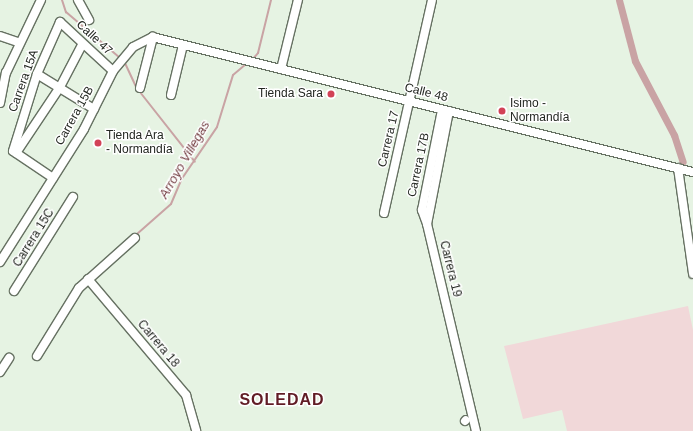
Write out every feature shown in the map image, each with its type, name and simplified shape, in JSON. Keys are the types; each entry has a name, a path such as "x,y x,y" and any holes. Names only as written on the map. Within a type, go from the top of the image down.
{"street":[{"path":"0,103 3,72 20,43 41,0"},
{"path":"78,0 89,20"},
{"path":"281,70 298,0"},
{"name":"Carrera 17","path":"384,213 432,0"},
{"name":"Calle 47","path":"60,22 82,45 113,71"},
{"name":"Carrera 15A","path":"15,152 37,74 60,22"},
{"path":"0,36 20,43"},
{"path":"140,88 153,37"},
{"name":"Calle 48","path":"153,37 246,63 259,64 683,169"},
{"name":"Carrera 15B","path":"0,262 94,109 113,71 121,60 140,41 153,37"},
{"path":"53,178 15,152 60,87 82,45"},
{"path":"171,95 183,45"},
{"path":"37,74 94,109"},
{"name":"Carrera 19","path":"446,110 426,219 476,431"},
{"path":"683,169 693,274"},
{"name":"Carrera 15C","path":"14,291 73,197"},
{"path":"37,356 88,279 135,238"},
{"name":"Carrera 18","path":"88,279 186,395 196,431"},
{"path":"0,372 9,358"}],"shaded area":[{"path":"688,306 693,330 693,431 567,431 562,410 523,419 504,346"}],"waterway":[{"path":"62,0 66,12 120,58"},
{"name":"Arroyo Villegas","path":"253,59 258,53 271,0"},
{"path":"619,0 635,61 674,135 683,162"},
{"path":"124,61 136,87 195,162"},
{"name":"Arroyo Villegas","path":"137,234 171,204 181,180 217,127 233,75 246,64"}],"place":[{"name":"Tienda Sara","path":"331,94"},
{"name":"Isimo - Normandía","path":"502,111"},
{"name":"Tienda Ara - Normandía","path":"98,143"}],"district":[{"name":"SOLEDAD","path":"282,400"}]}
